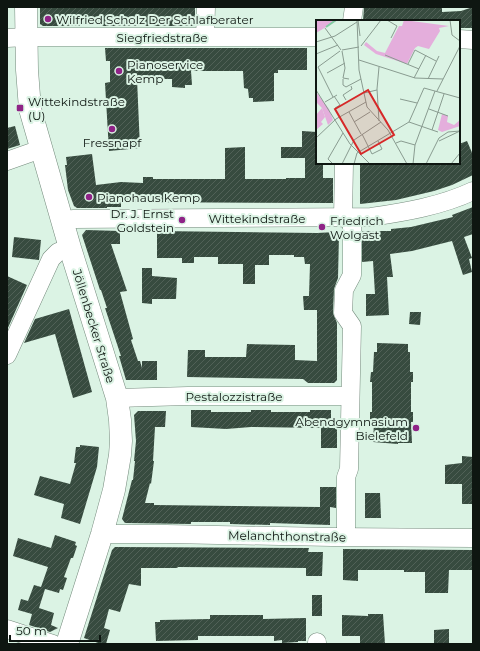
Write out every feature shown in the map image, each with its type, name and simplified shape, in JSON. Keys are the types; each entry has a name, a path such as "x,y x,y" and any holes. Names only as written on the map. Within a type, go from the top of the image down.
{"main road":[{"name":"Jöllenbecker Straße","path":"26,7 17,37 30,109 62,222 117,398 120,420 120,455 114,490 102,534 67,644"}],"street":[{"path":"205,37 206,7"},
{"path":"352,20 354,7"},
{"name":"Siegfriedstraße","path":"17,37 316,37"},
{"path":"460,39 473,40"},
{"path":"7,161 41,149"},
{"path":"344,164 352,275 344,290 343,313 352,326 349,469 346,477 346,537"},
{"name":"Wittekindstraße","path":"62,222 73,219 371,217 404,212 459,198 473,192"},
{"path":"7,355 51,259 58,252 70,248"},
{"name":"Pestalozzistraße","path":"117,398 188,396 350,396"},
{"name":"Melanchthonstraße","path":"102,534 473,538"},
{"path":"7,629 53,644"}],"building":[{"path":"40,7 195,7 195,26 100,26 100,24 80,24 80,26 43,26 40,24"},
{"path":"364,7 442,7 442,12 461,11 473,7 473,28 460,28 460,20 363,20"},
{"path":"105,48 307,48 307,70 278,70 278,73 274,73 274,101 253,102 253,98 249,98 248,89 244,88 243,71 191,71 192,85 185,85 185,88 172,87 172,79 137,79 140,148 109,151 105,83 110,82 110,61 106,61"},
{"path":"15,126 20,145 7,149 7,128"},
{"path":"302,131 316,132 316,164 323,164 323,178 333,178 333,203 121,202 121,207 77,208 74,206 68,190 65,165 67,165 66,157 92,154 96,185 121,182 143,183 143,177 153,177 153,179 225,179 225,148 245,147 245,179 286,179 305,178 305,158 281,158 281,147 302,147"},
{"path":"467,141 473,155 473,175 452,185 434,191 396,200 360,204 360,164 460,164 460,144"},
{"path":"473,207 473,234 464,237 472,258 469,259 472,272 463,275 452,241 412,251 390,254 393,277 387,277 389,315 366,316 366,294 375,294 373,261 362,262 362,231 391,231 391,229 411,227 453,217 452,215"},
{"path":"86,230 120,231 120,244 111,244 127,291 120,292 133,339 131,340 142,368 142,361 157,361 157,380 126,380 119,356 121,356 105,308 107,308 82,235"},
{"path":"157,231 336,232 339,235 338,278 334,289 333,313 337,323 337,380 334,383 308,383 303,379 187,377 188,350 205,350 205,357 246,357 247,344 295,345 295,360 317,361 317,310 304,310 303,296 309,296 310,264 305,264 304,257 294,257 294,255 269,255 269,265 255,265 255,284 243,284 243,264 218,264 218,257 194,257 194,263 182,263 182,258 157,258"},
{"path":"14,237 41,240 39,260 12,257"},
{"path":"142,268 152,268 152,276 177,278 176,299 152,299 152,304 142,303"},
{"path":"7,276 27,285 7,330"},
{"path":"69,309 92,392 73,398 55,334 24,343 35,319"},
{"path":"410,312 421,312 420,325 409,324"},
{"path":"377,343 408,344 408,352 410,352 410,372 413,372 413,382 411,382 411,412 413,412 413,422 411,422 412,443 398,444 373,442 374,422 370,422 370,412 372,412 372,382 370,382 371,372 373,372 374,352 377,352"},
{"path":"191,410 211,410 211,412 251,412 251,410 271,410 271,412 310,412 310,410 331,410 331,428 337,428 337,448 321,448 321,428 251,427 226,429 191,427"},
{"path":"138,411 166,411 165,427 155,427 154,461 151,484 150,483 145,503 154,503 154,505 320,507 320,487 336,487 336,508 330,507 330,525 270,523 270,525 230,524 230,522 191,522 191,524 125,523 122,519 133,480 135,461 136,441 134,415"},
{"path":"80,445 99,447 97,467 80,524 61,518 64,504 34,495 40,476 70,484 76,463 74,463 76,447 80,447"},
{"path":"462,456 473,457 473,504 462,504 462,484 445,484 445,465 462,463"},
{"path":"365,493 380,493 381,518 365,518"},
{"path":"55,535 76,542 75,545 77,546 64,577 67,578 63,590 60,589 59,593 45,589 39,608 54,613 51,625 58,628 50,632 29,625 32,614 18,610 21,599 28,601 34,585 41,587 48,567 13,556 18,538 51,548"},
{"path":"115,547 309,548 308,552 323,552 322,576 306,576 306,568 141,568 141,586 129,584 120,612 109,609 104,628 110,630 106,644 101,644 84,638 112,550"},
{"path":"343,549 473,550 473,570 449,570 448,593 425,593 425,572 404,572 404,570 358,570 358,581 343,580"},
{"path":"312,595 322,595 322,616 312,616"},
{"path":"368,614 383,614 385,644 360,644 360,636 342,636 342,615 368,616"},
{"path":"210,615 263,615 263,619 306,618 306,641 282,643 282,640 274,641 274,636 198,636 198,640 156,641 155,622 160,622 160,620 210,619"},
{"path":"449,629 449,644 434,644 434,630"}],"place":[{"name":"Wilfried Scholz Der Schlafberater","path":"48,19"},
{"name":"Pianoservice Kemp","path":"119,71"},
{"name":"Wittekindstraße (U)","path":"20,108"},
{"name":"Fressnapf","path":"112,129"},
{"name":"Pianohaus Kemp","path":"89,197"},
{"name":"Dr. J. Ernst Goldstein","path":"182,220"},
{"name":"Friedrich Wolgast","path":"322,227"},
{"name":"Abendgymnasium Bielefeld","path":"416,428"}]}
